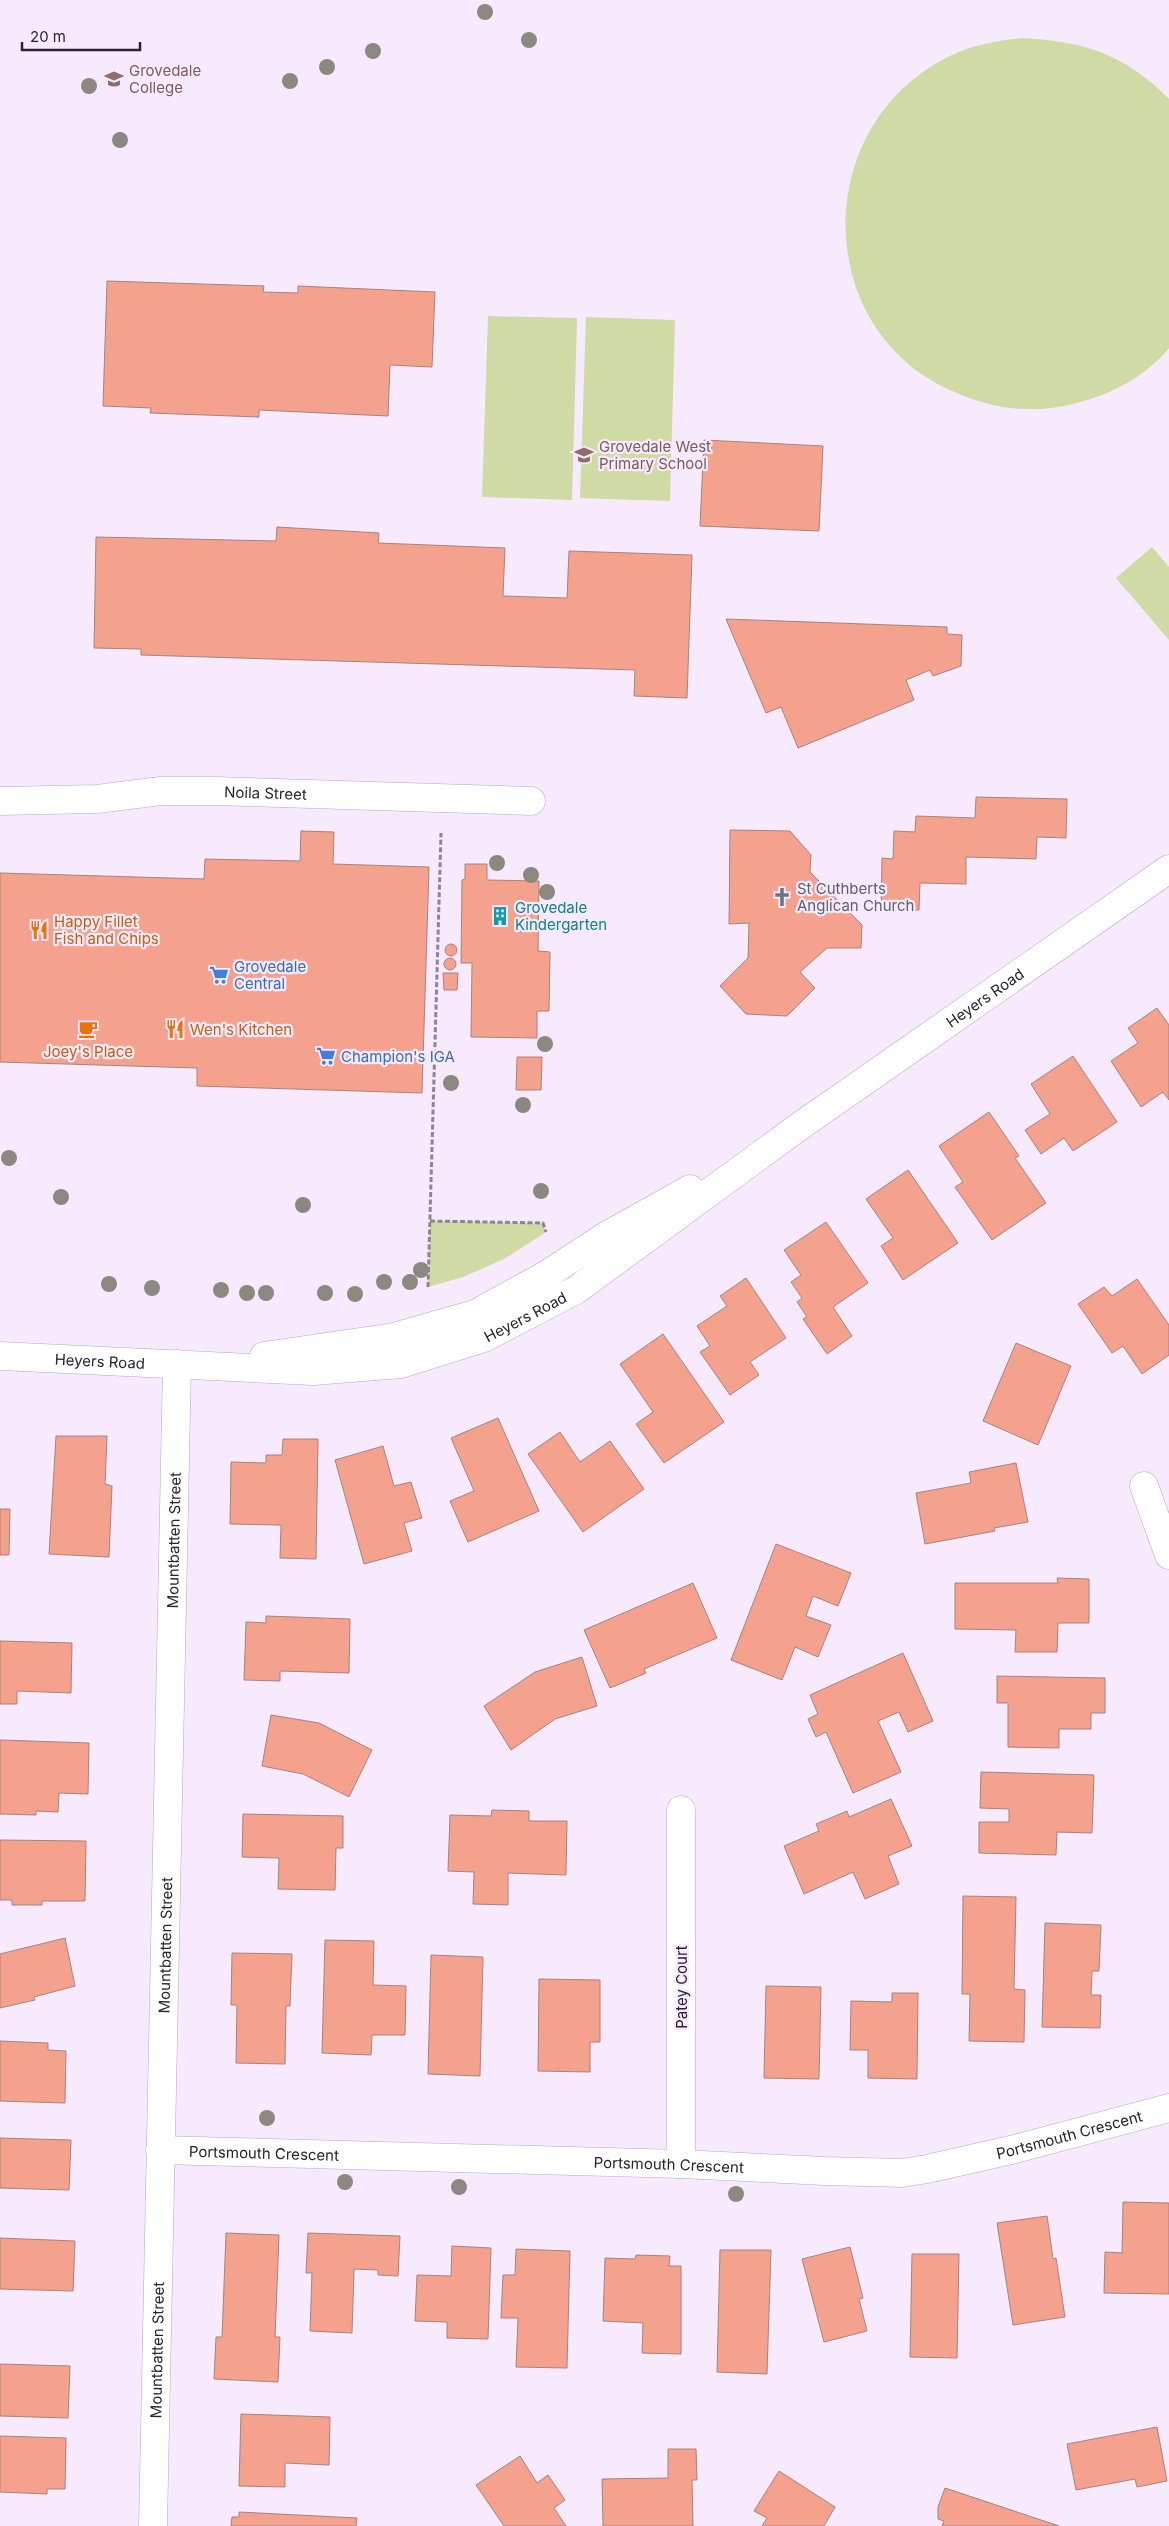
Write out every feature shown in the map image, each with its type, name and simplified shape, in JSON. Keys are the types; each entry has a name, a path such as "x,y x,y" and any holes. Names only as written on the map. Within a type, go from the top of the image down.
{"street":[{"name":"Noila Street","path":"0,801 96,800 161,791 531,801"},
{"name":"Heyers Road","path":"0,1356 188,1364 394,1337 476,1314 546,1275 606,1236 800,1126 1169,869"},
{"name":"Mountbatten Street","path":"153,2526 160,2150 188,1364"},
{"path":"1144,1486 1169,1556"},
{"name":"Patey Court","path":"681,1810 681,2164"},
{"name":"Portsmouth Crescent","path":"160,2150 681,2164 833,2172 902,2172 927,2169 1011,2150 1169,2108"}],"path":[{"path":"428,1287 442,798"},
{"path":"430,1221 543,1223 546,1232"}],"green space":[{"path":"1022,38 1065,42 1102,53 1136,71 1169,99 1169,348 1146,370 1119,387 1074,404 1045,409 1008,408 971,399 910,365 875,326 853,278 846,228 852,176 872,128 905,86 960,51 1004,40"},
{"path":"488,316 577,318 572,500 482,497"},
{"path":"586,317 675,320 670,501 580,498"},
{"path":"1152,547 1169,567 1169,640 1116,578"},
{"path":"430,1221 543,1223 546,1232 504,1259 463,1277 428,1287"}],"building":[{"path":"107,281 264,286 263,292 298,293 298,286 435,292 432,367 390,365 388,416 259,410 259,417 150,413 151,408 103,406"},
{"path":"704,440 823,446 819,531 700,526"},
{"path":"277,527 379,533 378,543 505,548 503,596 567,598 569,551 692,555 687,698 634,696 635,670 141,655 141,649 94,648 96,537 276,541"},
{"path":"726,619 947,627 947,634 962,635 961,666 933,676 930,670 906,680 914,700 798,748 781,707 766,713"},
{"path":"976,797 1067,799 1066,838 1037,837 1036,859 966,857 966,884 920,883 919,910 881,909 882,858 893,859 894,831 915,832 916,816 975,818"},
{"name":"St Cuthberts Anglican Church","path":"730,830 790,831 811,855 810,872 862,925 861,948 827,948 800,972 815,988 787,1016 746,1014 720,986 748,958 749,923 729,924"},
{"path":"301,831 334,832 333,864 429,867 422,1093 197,1086 197,1068 0,1062 0,873 204,879 205,859 300,861"},
{"name":"Grovedale Kindergarten","path":"465,864 487,864 487,880 539,881 538,951 550,952 549,1011 537,1011 537,1038 471,1037 472,963 461,963 462,880 465,879"},
{"path":"451,944 457,950 451,956 445,950"},
{"path":"448,958 452,958 456,964 452,970 448,970 444,966 444,962"},
{"path":"443,973 458,973 457,990 444,990"},
{"path":"1157,1008 1169,1025 1169,1100 1163,1092 1141,1107 1111,1061 1138,1043 1128,1028"},
{"path":"1073,1056 1117,1122 1073,1151 1064,1138 1041,1154 1025,1130 1050,1114 1031,1084"},
{"path":"517,1057 542,1057 541,1090 516,1090"},
{"path":"989,1112 1019,1156 1015,1158 1046,1203 992,1240 955,1187 963,1182 939,1146"},
{"path":"908,1170 958,1243 903,1280 881,1246 893,1238 866,1199"},
{"path":"826,1222 868,1283 833,1307 852,1336 827,1354 803,1319 807,1317 797,1302 802,1298 791,1282 801,1275 784,1250"},
{"path":"746,1278 786,1338 750,1362 759,1375 730,1395 700,1352 710,1346 697,1326 727,1306 720,1296"},
{"path":"1137,1279 1169,1325 1169,1355 1142,1374 1123,1346 1112,1353 1078,1304 1104,1287 1112,1296"},
{"path":"663,1334 724,1422 664,1463 636,1424 653,1412 620,1364"},
{"path":"1016,1343 1071,1366 1038,1445 983,1421"},
{"path":"498,1418 539,1511 468,1542 450,1501 474,1491 451,1438"},
{"path":"560,1432 580,1462 610,1441 644,1489 583,1532 528,1454"},
{"path":"56,1436 107,1436 105,1484 112,1486 109,1557 49,1554"},
{"path":"283,1439 318,1439 316,1559 280,1558 281,1525 230,1524 231,1462 266,1463 266,1455 282,1455"},
{"path":"383,1446 394,1486 411,1482 422,1518 404,1523 412,1551 364,1564 335,1460"},
{"path":"1016,1463 1028,1522 994,1528 995,1531 925,1544 916,1493 971,1483 969,1472"},
{"path":"0,1509 10,1509 9,1555 0,1555"},
{"path":"776,1544 851,1573 838,1606 813,1596 806,1616 831,1625 818,1657 795,1647 782,1680 731,1660"},
{"path":"1057,1578 1089,1579 1089,1623 1058,1623 1057,1652 1015,1652 1016,1630 955,1629 955,1583 1058,1583"},
{"path":"693,1583 717,1638 644,1669 646,1673 610,1688 584,1630"},
{"path":"266,1616 350,1619 349,1673 280,1671 280,1681 244,1680 246,1622 266,1623"},
{"path":"0,1641 72,1643 71,1693 17,1691 17,1704 0,1704"},
{"path":"903,1653 933,1721 908,1732 899,1712 878,1721 901,1772 853,1793 826,1732 816,1737 808,1719 818,1714 810,1695"},
{"path":"582,1657 597,1706 555,1719 511,1750 484,1706 535,1672"},
{"path":"997,1676 1105,1678 1105,1713 1091,1713 1091,1729 1059,1729 1059,1748 1008,1747 1008,1703 997,1703"},
{"path":"271,1715 319,1723 372,1750 349,1797 303,1774 262,1766"},
{"path":"0,1740 89,1743 88,1794 59,1793 58,1812 36,1811 36,1815 0,1814"},
{"path":"981,1772 1094,1775 1092,1833 1057,1832 1056,1855 979,1853 979,1822 1009,1822 1009,1809 980,1808"},
{"path":"891,1799 912,1846 888,1856 899,1884 865,1899 853,1872 804,1894 784,1846 819,1831 816,1824 847,1811 849,1817"},
{"path":"492,1810 529,1811 529,1821 567,1821 566,1875 508,1873 508,1905 473,1904 474,1872 448,1871 450,1815 491,1816"},
{"path":"243,1814 343,1816 343,1848 336,1848 335,1890 278,1889 279,1858 242,1857"},
{"path":"0,1840 86,1841 85,1901 42,1901 42,1905 12,1905 12,1900 0,1900"},
{"path":"963,1896 1016,1897 1014,1989 1025,1990 1024,2042 969,2041 970,1994 962,1994"},
{"path":"1045,1923 1101,1925 1099,1971 1092,1971 1091,1995 1101,1995 1100,2028 1042,2027"},
{"path":"65,1938 75,1986 34,1997 35,2000 0,2008 0,1954"},
{"path":"325,1940 374,1941 373,1985 406,1986 405,2035 372,2035 371,2055 322,2053"},
{"path":"232,1953 292,1954 290,2006 286,2006 285,2064 236,2063 237,2005 231,2005"},
{"path":"431,1955 483,1957 480,2076 428,2074"},
{"path":"539,1979 600,1980 600,2042 590,2042 590,2072 538,2071"},
{"path":"766,1986 821,1987 819,2079 764,2078"},
{"path":"892,1993 918,1993 917,2079 868,2078 868,2050 850,2050 851,2001 892,2002"},
{"path":"0,2041 48,2043 48,2050 66,2051 65,2103 0,2101"},
{"path":"0,2138 71,2140 69,2190 0,2188"},
{"path":"1123,2202 1169,2203 1169,2294 1104,2293 1105,2252 1122,2253"},
{"path":"1047,2216 1053,2259 1056,2258 1065,2317 1013,2325 997,2223"},
{"path":"226,2233 279,2235 275,2337 280,2337 278,2382 214,2379 216,2337 222,2337"},
{"path":"308,2233 400,2236 398,2276 378,2275 378,2270 354,2269 352,2333 310,2331 312,2273 306,2273"},
{"path":"0,2238 75,2241 73,2291 0,2289"},
{"path":"452,2246 491,2248 488,2339 447,2338 447,2322 415,2321 417,2275 451,2276"},
{"path":"850,2247 863,2298 859,2299 867,2331 824,2342 802,2259"},
{"path":"516,2249 570,2251 567,2368 516,2367 518,2318 501,2318 503,2275 515,2275"},
{"path":"720,2250 771,2250 767,2374 717,2372"},
{"path":"912,2254 959,2254 957,2358 910,2357"},
{"path":"636,2255 670,2256 669,2266 681,2266 681,2354 642,2353 643,2323 603,2321 605,2258 635,2259"},
{"path":"0,2364 70,2366 68,2418 0,2416"},
{"path":"241,2414 330,2417 329,2465 285,2463 285,2487 239,2486"},
{"path":"1157,2427 1167,2481 1137,2487 1135,2479 1076,2490 1067,2444"},
{"path":"0,2436 66,2438 65,2489 47,2489 47,2494 0,2492"},
{"path":"668,2449 696,2449 697,2480 692,2480 693,2526 603,2526 602,2479 668,2478"},
{"path":"520,2456 537,2483 548,2475 565,2500 554,2508 566,2526 504,2526 476,2485"},
{"path":"779,2471 835,2507 824,2526 762,2526 767,2518 754,2511"},
{"path":"945,2488 1059,2526 942,2526 944,2521 938,2519 938,2507"},
{"path":"239,2512 357,2518 356,2526 231,2526 232,2517 239,2517"}],"place":[{"name":"Grovedale College","path":"114,79"},
{"name":"Grovedale West Primary School","path":"584,455"},
{"name":"St Cuthberts Anglican Church","path":"782,897"},
{"name":"Grovedale Kindergarten","path":"500,916"},
{"name":"Happy Fillet Fish and Chips","path":"39,930"},
{"name":"Grovedale Central","path":"219,975"},
{"name":"Joey's Place","path":"88,1029"},
{"name":"Wen's Kitchen","path":"175,1029"},
{"name":"Champion's IGA","path":"326,1056"}]}
